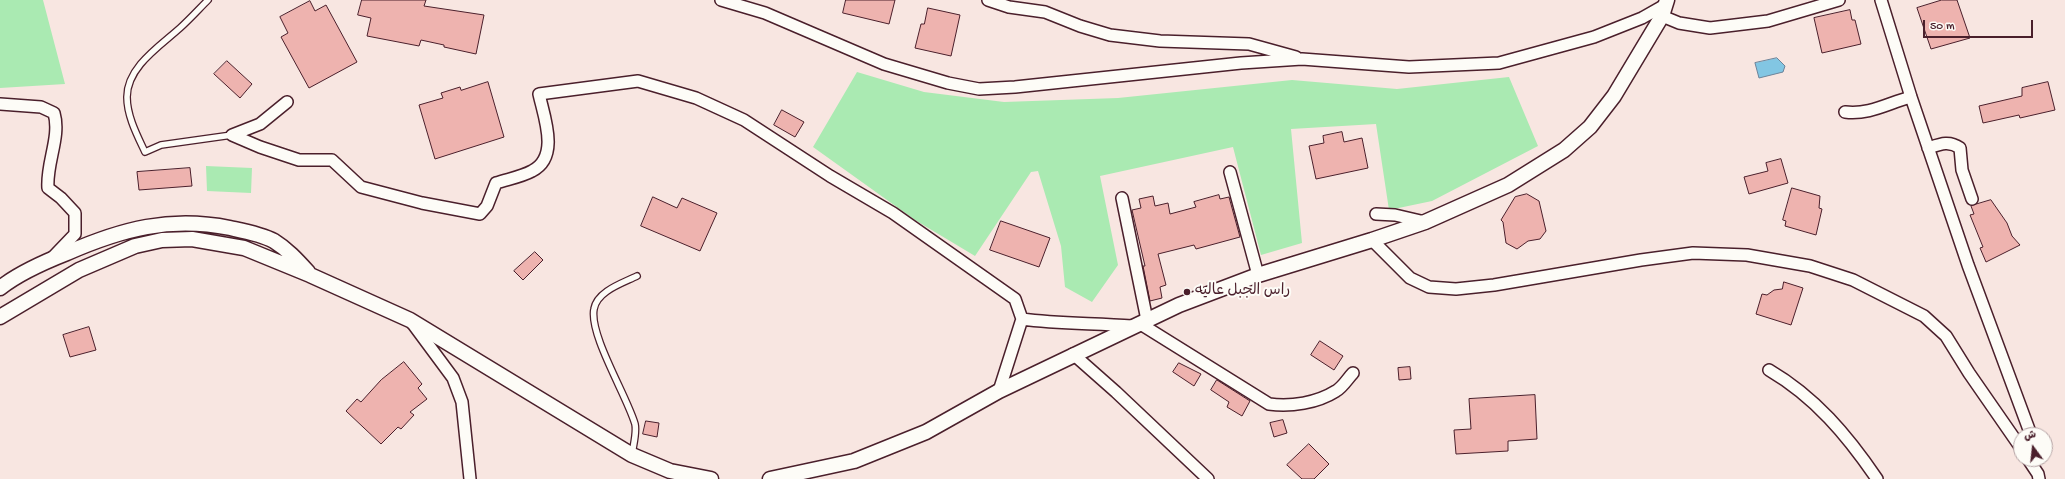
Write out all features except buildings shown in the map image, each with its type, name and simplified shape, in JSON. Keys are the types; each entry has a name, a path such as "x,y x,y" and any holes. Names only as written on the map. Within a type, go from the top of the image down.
{"street":[{"path":"721,0 765,13 884,64 948,84 979,89 1302,59 1409,67 1499,64 1594,37 1642,18 1664,7"},
{"path":"988,0 1009,6 1045,12 1080,26 1110,35 1160,41 1249,44 1302,59"},
{"path":"1664,7 1679,23 1710,28 1768,21 1839,0"},
{"path":"1881,0 1910,97 1968,265 2028,427"},
{"path":"770,479 854,461 926,432 999,391 1073,354 1214,290 1425,222 1508,185 1564,150 1590,127 1614,96 1664,7"},
{"path":"232,135 260,148 299,160 332,160 361,187 422,203 480,214 487,206 496,183 533,171 543,160 549,142 539,94 638,81 696,98 744,120 830,176 893,213 1015,299 1022,319 999,391"},
{"path":"1845,112 1855,113 1878,110 1885,104 1910,97"},
{"path":"232,135 260,124 287,102"},
{"path":"0,104 41,107 54,113 57,123 47,174 48,188 61,198 75,213 75,234 51,260"},
{"path":"1928,148 1944,143 1953,143 1960,148 1962,170 1972,198"},
{"path":"1230,172 1258,275"},
{"path":"1122,198 1139,323"},
{"path":"1376,214 1425,222"},
{"path":"0,288 9,281 51,260 103,237 147,227 181,222 209,224 244,231 273,241 292,254 310,275"},
{"path":"0,317 79,270 135,246 162,240 192,239 244,248 310,275 410,320 632,455 670,471 711,479"},
{"path":"1372,240 1410,278 1429,287 1456,289 1494,285 1641,260 1693,253 1747,256 1817,268 1853,280 1924,316 1946,336 1969,373 2013,436"},
{"path":"1022,319 1045,322 1139,323 1269,404 1283,406 1319,398 1337,391 1353,372"},
{"path":"410,320 453,378 462,402 470,479"},
{"path":"1073,354 1116,392 1208,479"},
{"path":"1769,370 1791,383 1815,402 1846,435 1877,479"},
{"path":"2033,467 2039,476"}],"lane":[{"path":"208,0 179,29 165,39 136,71 129,84 127,96 129,114 145,152 162,145 232,135"},
{"path":"632,455 635,426 596,330 594,309 598,300 610,289 637,276"}],"green space":[{"path":"0,0 43,0 65,84 0,88"},
{"path":"857,72 924,92 1004,102 1118,98 1292,80 1397,89 1509,77 1538,146 1432,201 1389,210 1376,124 1291,129 1302,243 1261,255 1233,147 1100,176 1118,265 1092,302 1065,287 1061,246 1038,171 1031,172 975,256 915,220 813,147"},
{"path":"206,166 252,168 251,193 207,191"}],"water":[{"path":"1777,58 1785,66 1783,72 1759,78 1755,63"}],"place":[{"name":"راس الجبل عاليه","path":"1187,292"}]}
